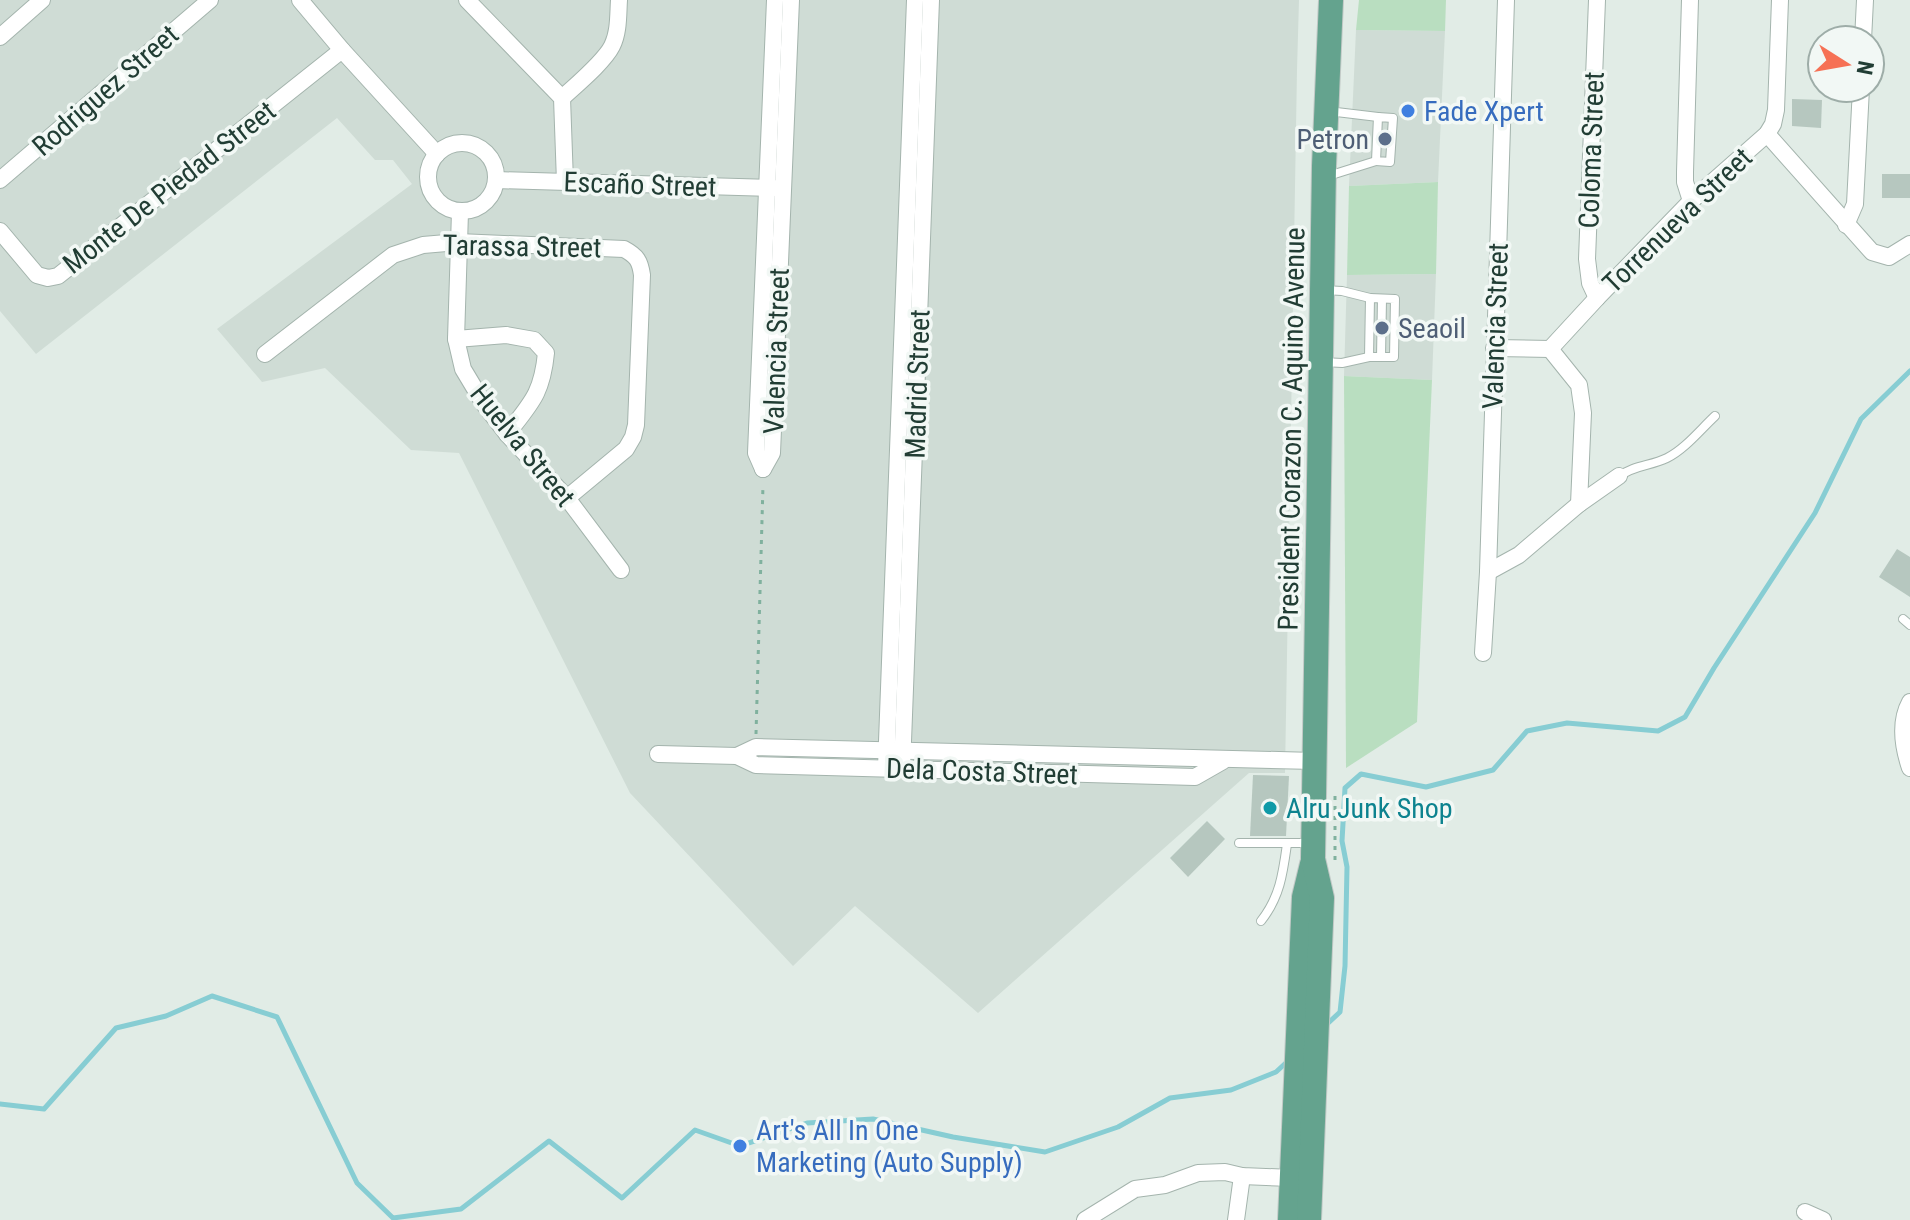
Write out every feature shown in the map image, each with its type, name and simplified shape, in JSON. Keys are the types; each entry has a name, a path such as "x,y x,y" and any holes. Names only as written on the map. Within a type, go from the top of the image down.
{"main road":[{"name":"President Corazon C. Aquino Avenue","path":"1309,1220 1317,1019 1313,851 1326,110 1331,0"},
{"name":"President Corazon C. Aquino Avenue","path":"1290,1220 1298,1038 1313,897"}],"street":[{"path":"0,37 42,0"},
{"name":"Rodriguez Street","path":"0,180 210,0"},
{"path":"300,0 437,154"},
{"path":"467,0 562,98 565,182"},
{"path":"562,98 612,46 617,30 619,0"},
{"name":"Valencia Street","path":"775,0 775,188"},
{"name":"Valencia Street","path":"763,469 756,453 791,0"},
{"name":"Madrid Street","path":"895,749 915,0"},
{"name":"Madrid Street","path":"894,768 931,0"},
{"name":"Valencia Street","path":"1483,653 1506,0"},
{"name":"Coloma Street","path":"1597,0 1587,259 1590,283 1597,298"},
{"path":"1690,0 1685,182 1691,201"},
{"path":"1767,134 1776,110 1780,0"},
{"path":"1864,24 1865,0"},
{"name":"Monte De Piedad Street","path":"0,231 37,275 48,278 58,276 342,50"},
{"path":"1846,225 1855,204 1860,104"},
{"name":"Torrenueva Street","path":"1550,349 1691,201 1767,134 1872,252 1889,257 1910,244"},
{"path":"464,143 484,151 491,159 496,180 488,199 471,211 460,212 441,204 429,186 428,176 437,154 464,143"},
{"name":"Escaño Street","path":"496,180 775,188"},
{"name":"Huelva Street","path":"460,212 456,339 463,369 507,434 567,498 621,570"},
{"name":"Tarassa Street","path":"265,354 393,255 423,245 458,242 624,249 640,262 642,294 638,412 633,437 626,449 567,498"},
{"path":"456,339 506,335 534,340 546,353 544,376 535,398 507,434"},
{"path":"1494,348 1550,349 1579,385 1583,413 1579,504"},
{"path":"1488,572 1519,555 1579,504 1619,476"},
{"path":"1910,702 1904,718 1904,748 1910,768"},
{"name":"Dela Costa Street","path":"737,756 756,747 1315,761"},
{"name":"Dela Costa Street","path":"658,754 737,756 756,765 1195,777 1225,760"},
{"path":"1085,1220 1135,1189 1165,1185 1198,1173 1225,1172 1242,1176 1292,1178"},
{"path":"1236,1220 1242,1176"},
{"path":"1805,1212 1823,1220"}],"lane":[{"path":"1325,178 1376,161 1390,162 1393,118 1326,110"},
{"path":"1376,161 1378,117"},
{"path":"1322,362 1394,357 1395,299 1324,290"},
{"path":"1369,357 1370,298"},
{"path":"1619,476 1634,467 1652,464 1673,455 1715,416"},
{"path":"1239,843 1287,844 1313,851"},
{"path":"1261,921 1279,893 1287,844"}],"path":[{"path":"756,747 763,469"}],"shaded area":[{"path":"0,0 1299,0 1285,773 1249,773 978,1013 855,906 793,966 630,793 459,453 411,450 325,368 262,382 217,329 412,184 393,160 375,160 337,118 36,354 0,311"},
{"path":"1356,30 1445,31 1438,182 1349,186"},
{"path":"1436,274 1432,380 1344,376 1347,275"}],"green space":[{"path":"1359,0 1446,0 1445,31 1356,30"},
{"path":"1438,182 1436,274 1347,275 1349,186"},
{"path":"1344,376 1432,380 1417,722 1346,768"}],"building":[{"path":"1792,99 1806,99 1806,104 1822,104 1821,128 1792,126"},
{"path":"1882,174 1910,174 1910,198 1882,198"},
{"path":"1897,549 1910,557 1910,597 1879,577"},
{"name":"Alru Junk Shop","path":"1253,775 1289,776 1286,836 1250,836"},
{"path":"1207,821 1225,839 1188,877 1170,858"}],"waterway":[{"path":"1325,1026 1340,1012 1345,966 1347,867 1342,841 1345,788 1361,774 1426,787 1493,770 1527,731 1567,723 1658,731 1685,717 1815,513 1861,419 1910,371"},
{"path":"0,1104 44,1109 116,1028 166,1016 212,996 277,1017 357,1183 393,1218 461,1209 549,1141 622,1198 695,1130 740,1146 807,1123 873,1119 953,1137 1045,1152 1118,1127 1170,1098 1231,1090 1276,1072 1289,1060"}],"place":[{"name":"Fade Xpert","path":"1408,111"},
{"name":"Petron","path":"1385,139"},
{"name":"Seaoil","path":"1382,328"},
{"name":"Alru Junk Shop","path":"1270,808"},
{"name":"Art's All In One Marketing (Auto Supply)","path":"740,1146"}]}
